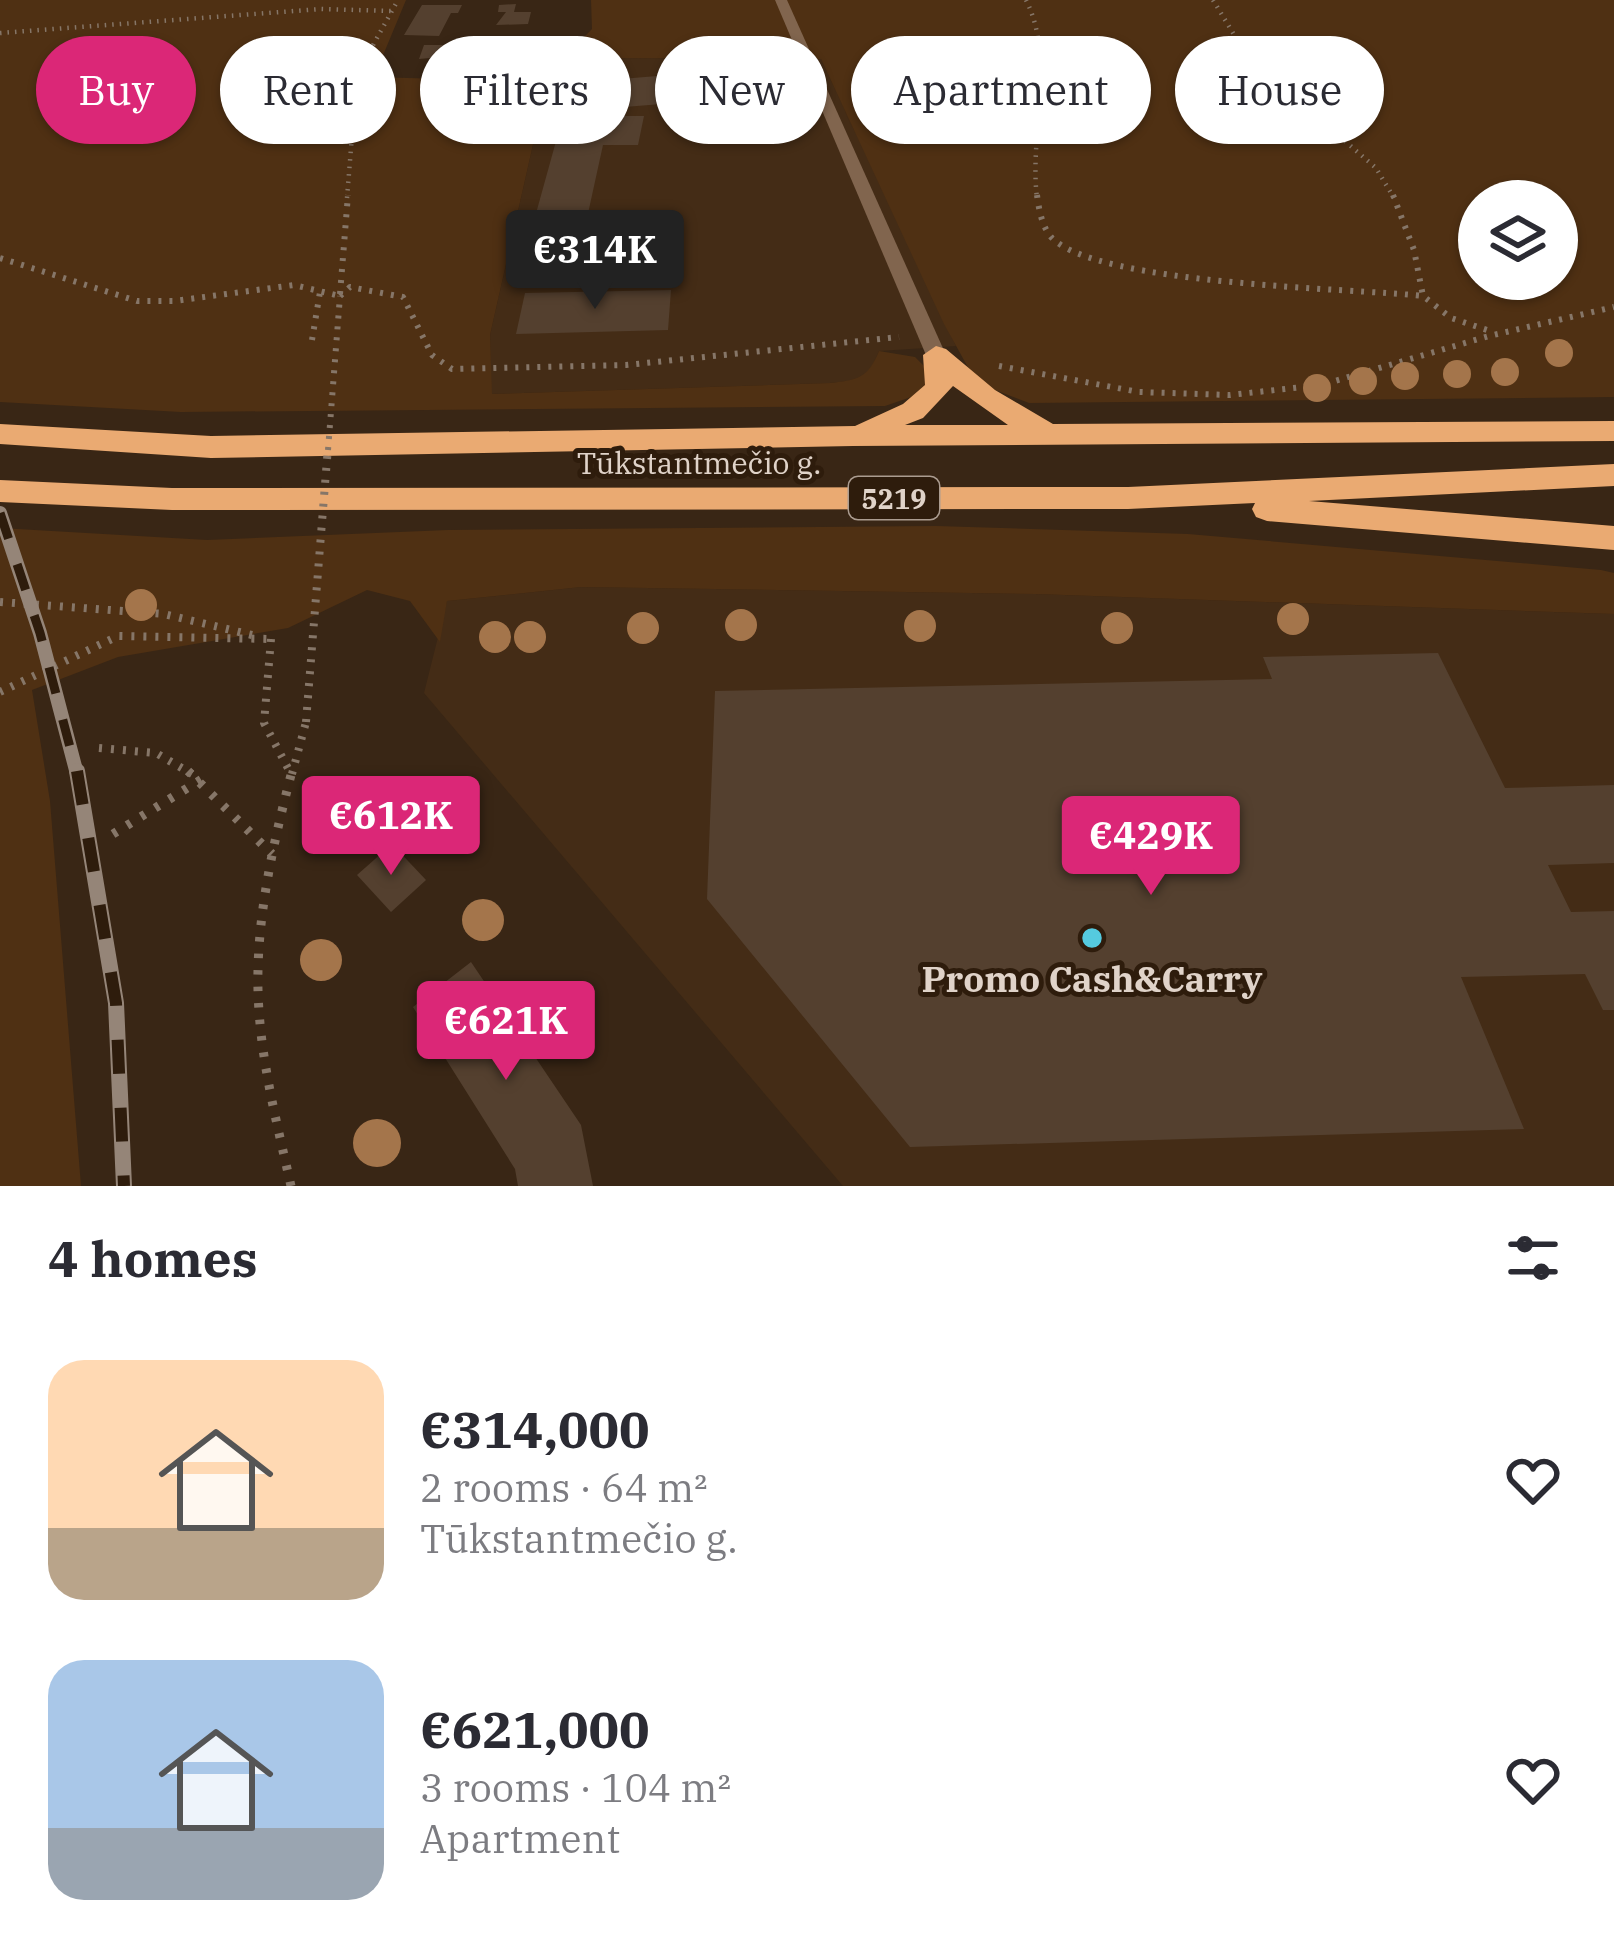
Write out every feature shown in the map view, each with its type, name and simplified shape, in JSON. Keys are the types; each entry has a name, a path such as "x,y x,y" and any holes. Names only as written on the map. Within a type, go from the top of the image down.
{"highway":[{"path":"931,345 971,391 1005,413 1057,435"},
{"path":"853,436 913,411 939,388 931,345"},
{"path":"1567,431 1614,422"},
{"name":"Tūkstantmečio g.","path":"0,434 212,447 853,436 1614,431"},
{"name":"Tūkstantmečio g.","path":"0,491 172,499 1128,498 1614,476"},
{"path":"1128,498 1614,538"}],"street":[{"path":"781,0 931,345"}],"path":[{"path":"291,1186 264,1063 258,982 273,855 306,722 357,74 398,0"},
{"path":"1026,0 1039,20 1034,158 1041,217 1055,241 1093,258 1261,286 1423,296"},
{"path":"1213,0 1247,56 1376,168 1391,190 1414,250 1423,296 1435,310 1486,330 1489,336"},
{"path":"0,33 321,9 391,11"},
{"path":"0,258 54,272 104,295 143,302 175,303 298,283 321,286 340,296"},
{"path":"312,340 321,286"},
{"path":"340,296 350,287 403,297 432,355 452,369 626,364 931,345 1139,392 1230,395 1321,385 1489,336 1614,307"},
{"path":"0,602 164,614 271,639"},
{"path":"0,692 118,636 271,639"},
{"path":"271,639 264,723 290,774"},
{"path":"98,748 146,748 167,755 202,779 273,855"},
{"path":"113,834 202,779"}],"shaded area":[{"path":"0,0 406,0 391,36 220,36 220,144 396,144 396,78 420,78 420,144 533,144 490,335 492,394 848,381 871,367 879,351 915,357 929,371 928,385 917,395 885,406 181,412 0,402"},
{"path":"591,0 1614,0 1614,397 1029,403 987,387 970,371 860,144 1151,144 1151,36 851,36 851,124 827,72 827,36 655,36 655,58 631,58 631,36 585,36 592,29"},
{"path":"631,58 655,58 655,144 827,144 827,72 851,123 851,144 861,144 956,346 879,351 870,372 858,380 830,383 491,394 490,335 533,144 631,144"},
{"path":"936,526 1188,534 1601,570 1614,573 1614,614 1036,594 581,587 447,601 440,642 410,601 367,590 288,628 118,657 32,690 50,801 81,1186 0,1186 0,528 207,540 448,530"},
{"path":"581,587 1036,594 1614,614 1614,1186 843,1186 424,693 447,601"}],"building":[{"path":"516,4 514,12 531,12 528,24 496,25 506,12 498,12 499,5"},
{"path":"422,5 462,5 458,13 451,13 439,36 404,35"},
{"path":"655,76 655,105 631,106 631,78"},
{"path":"631,116 644,116 638,145 603,145 573,282 517,282 555,144 631,144"},
{"path":"671,290 668,330 516,334 525,293"},
{"name":"Promo Cash&Carry","path":"1438,653 1505,788 1614,785 1614,863 1548,865 1571,912 1614,911 1614,1010 1603,1010 1585,974 1461,977 1524,1129 910,1147 707,899 715,691 1272,679 1263,657"},
{"path":"392,844 426,880 391,912 357,875"},
{"path":"471,962 581,1125 593,1186 518,1186 515,1169 413,1007"}],"railway":[{"path":"0,513 40,633 77,774"},
{"path":"77,771 116,1003 124,1186"}],"place":[{"name":"Promo Cash&Carry","path":"1092,938"}]}
